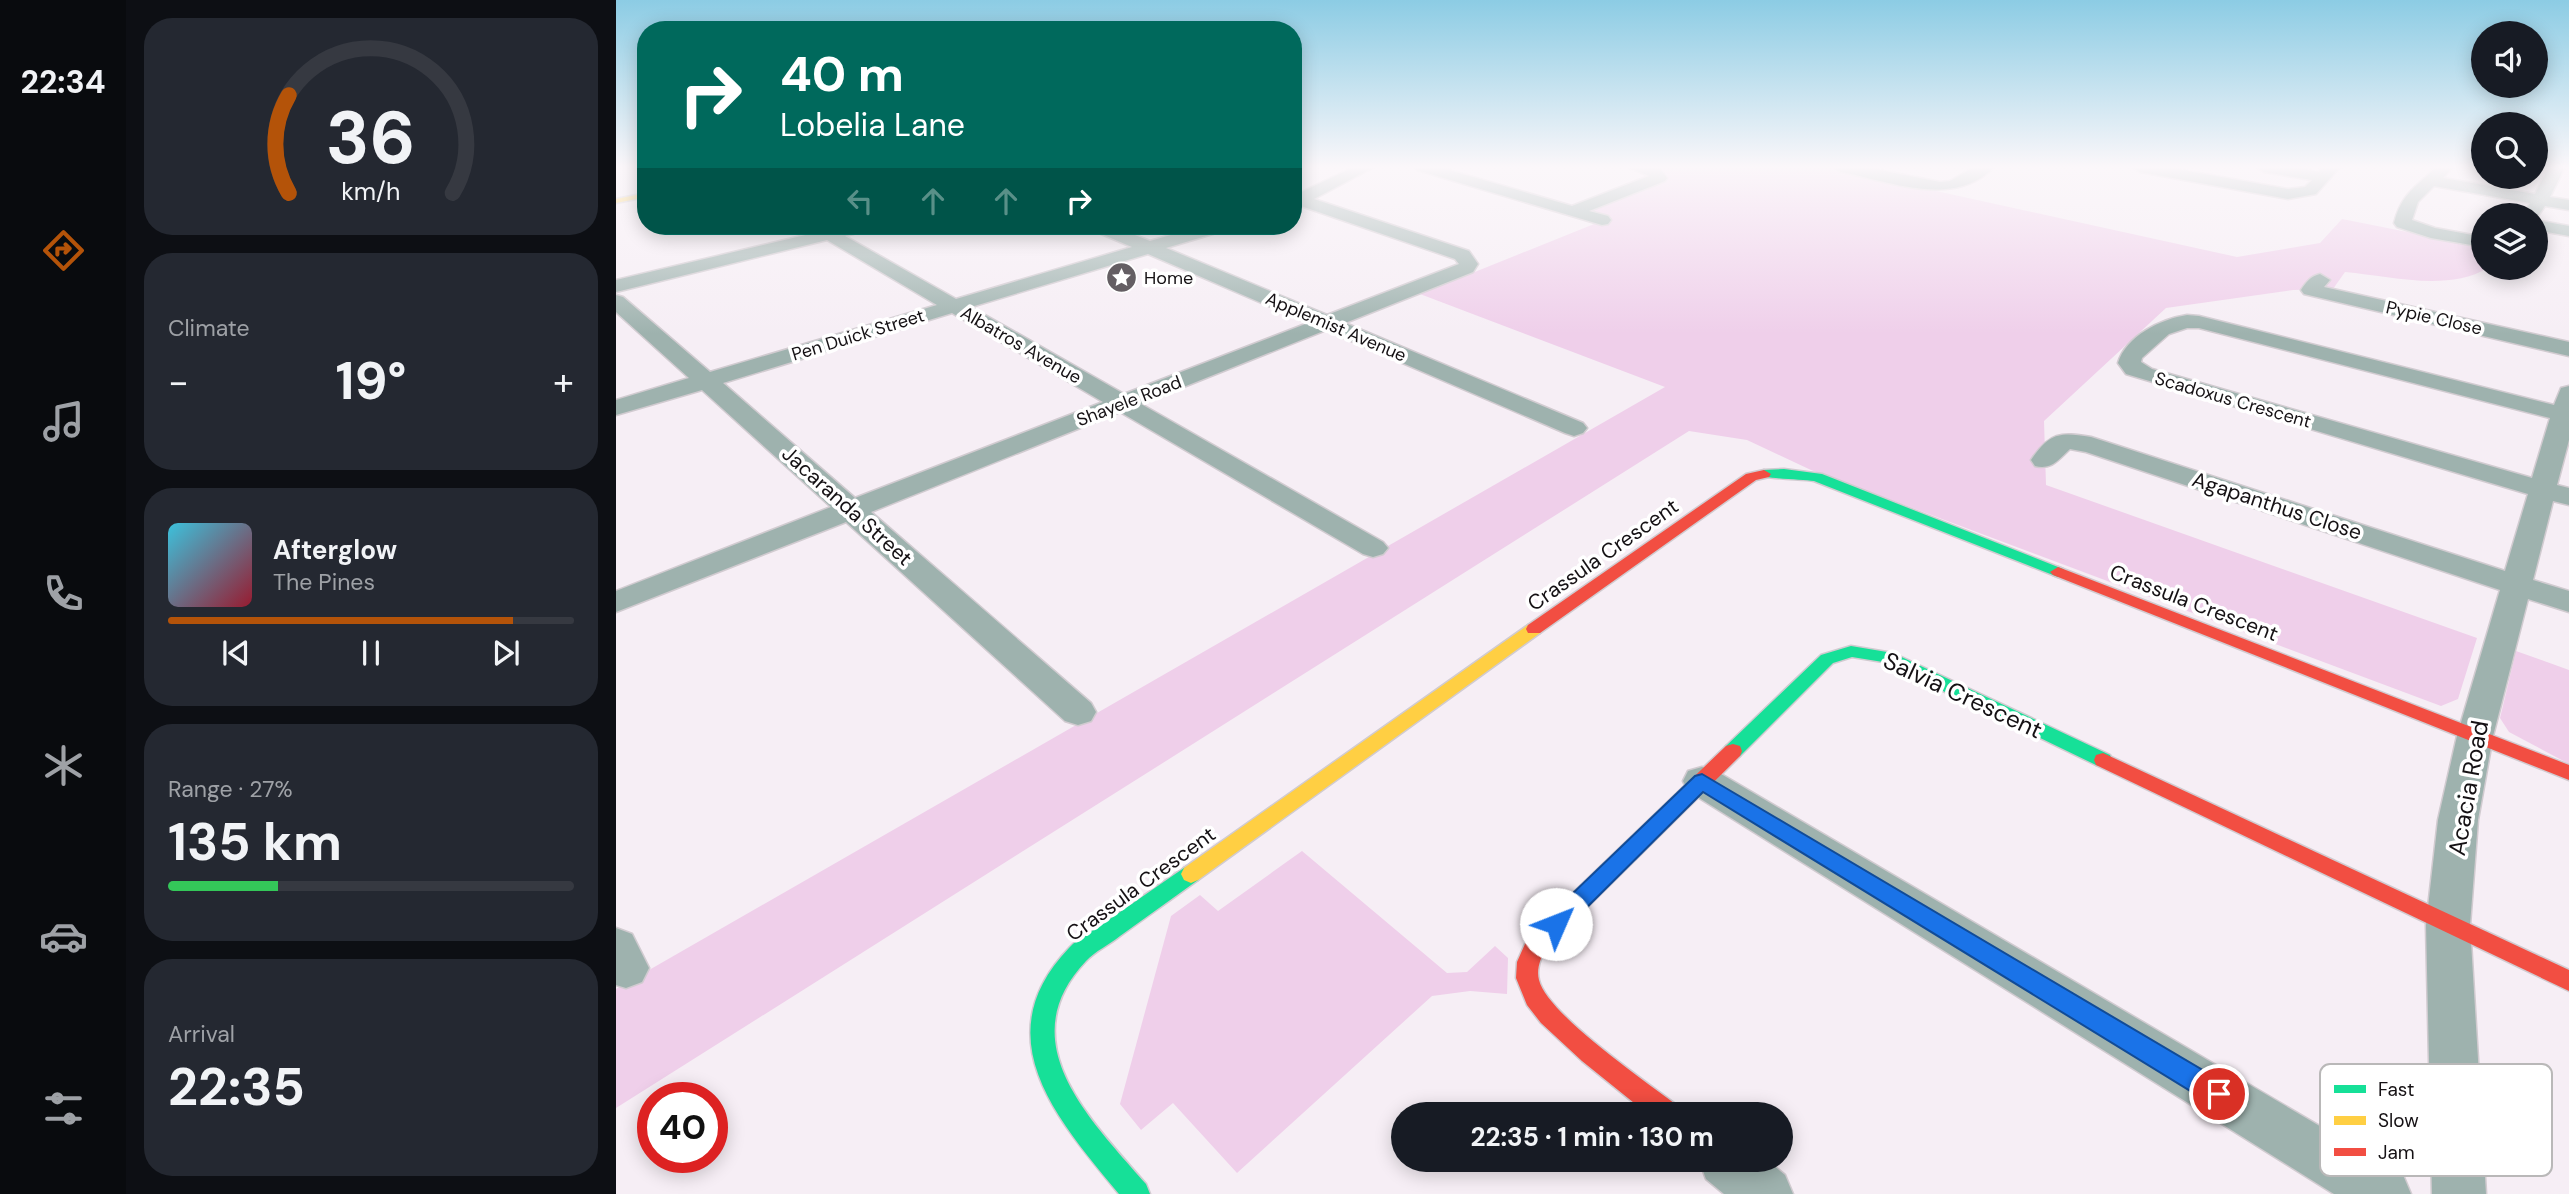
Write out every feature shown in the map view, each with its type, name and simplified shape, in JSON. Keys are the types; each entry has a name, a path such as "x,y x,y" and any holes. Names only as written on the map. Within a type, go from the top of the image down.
{"street":[{"name":"Shayele Road","path":"616,602 1466,268 1469,261 1462,255 1363,223"},
{"path":"2403,223 2409,227 2471,240"},
{"path":"2548,227 2569,231"},
{"path":"616,286 804,235"},
{"name":"Albatros Avenue","path":"831,235 1373,548"},
{"name":"Applemist Avenue","path":"1120,235 1574,428"},
{"name":"Pen Duick Street","path":"616,408 1190,235"},
{"name":"Pypie Close","path":"2320,281 2311,290 2569,349"},
{"name":"Jacaranda Street","path":"616,301 1077,712"},
{"name":"Scadoxus Crescent","path":"2556,493 2144,374 2129,363 2132,356 2166,325 2184,321 2199,322 2567,408"},
{"name":"Acacia Road","path":"2454,1064 2448,925 2458,820 2475,736 2516,584 2556,493 2567,408"},
{"name":"Agapanthus Close","path":"2044,460 2064,440 2091,445 2516,584"},
{"name":"Crassula Crescent","path":"1136,1194 1078,1121 1051,1076 1039,1041 1043,1011 1054,981 1077,954 1751,477 1778,472 1817,477 2569,774"},
{"path":"2516,584 2569,602"},
{"name":"Salvia Crescent","path":"1654,1102 1553,1017 1529,988 1527,965 1537,942 1828,659 1851,651 1887,657 2569,981"},
{"path":"1702,781 2320,1155"},
{"path":"1739,1172 1766,1194"},
{"path":"2354,1176 2384,1194"},
{"name":"Acacia Road","path":"2458,1176 2459,1194"}],"shaded area":[{"path":"1597,223 2081,223 2237,257 2320,243 2339,223 2361,223 2471,245 2471,275 2455,279 2418,280 2345,272 2333,289 2293,290 2166,308 2044,421 2046,485 2477,638 2458,699 2441,706 1811,470 1747,440 1689,431 657,1082 637,1082 637,1095 616,1108 616,989 1665,387 1420,294"},
{"path":"2516,651 2569,670 2569,764 2509,732 2500,718"},
{"path":"1302,851 1447,973 1467,972 1495,946 1508,958 1507,994 1470,991 1432,996 1237,1173 1173,1103 1141,1130 1120,1104 1171,916 1200,895 1218,911"}],"traffic: fast":[{"path":"1764,474 1784,473 1817,477 2058,572"},
{"path":"1733,751 1827,659 1851,651 1887,657 2103,760"},
{"path":"1136,1194 1069,1110 1052,1080 1042,1049 1042,1018 1052,987 1077,955 1191,874"}],"traffic: slow":[{"path":"1191,874 1534,629"}],"traffic: jam":[{"path":"1534,629 1751,477 1764,474"},
{"path":"2058,572 2569,773"},
{"path":"1652,1102 1590,1053 1549,1015 1535,998 1528,983 1530,957 1537,942 1733,751"},
{"path":"2103,760 2569,981"}],"place":[{"name":"Home","path":"1121,278"}],"route":[{"path":"1556,924 1702,781 2219,1094"}]}
